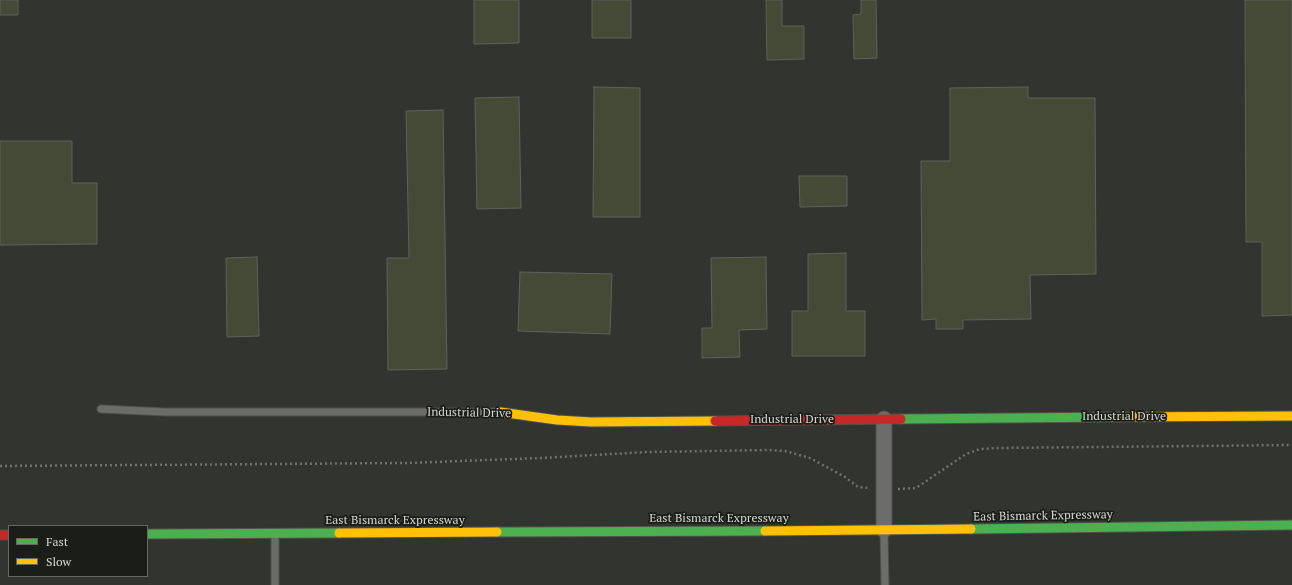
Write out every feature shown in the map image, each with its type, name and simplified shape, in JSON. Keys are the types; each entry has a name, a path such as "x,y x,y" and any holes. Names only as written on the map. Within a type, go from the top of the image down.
{"main road":[{"name":"Industrial Drive","path":"500,412 558,420 591,422 1292,416"},
{"name":"East Bismarck Expressway","path":"148,534 884,530 1292,525"}],"street":[{"path":"884,419 884,530"}],"lane":[{"name":"Industrial Drive","path":"101,409 166,412 500,412"},
{"path":"884,530 884,585"},
{"path":"275,533 275,585"}],"path":[{"path":"0,466 407,463 647,452 768,450 785,451 804,456 823,464 845,477 858,487 884,489 916,488 966,454 980,449 1292,445"}],"building":[{"path":"0,0 18,0 18,15 0,15"},
{"path":"474,0 519,0 519,43 474,44"},
{"path":"592,0 631,0 631,38 592,38"},
{"path":"766,0 782,0 782,26 804,26 804,59 767,60"},
{"path":"861,0 876,0 877,58 854,59 853,15 861,14"},
{"path":"1245,0 1292,0 1292,315 1262,316 1262,242 1246,242"},
{"path":"594,87 640,88 640,217 593,217"},
{"path":"1028,87 1028,98 1095,98 1096,274 1030,275 1031,319 963,320 963,329 936,329 936,319 922,320 921,161 950,161 950,88"},
{"path":"519,97 521,208 477,209 475,98"},
{"path":"443,110 447,369 388,370 387,258 409,258 406,111"},
{"path":"0,141 72,141 72,183 97,183 97,244 0,245"},
{"path":"799,176 847,176 847,206 800,207"},
{"path":"846,253 846,311 865,311 865,356 792,356 792,311 808,311 808,254"},
{"path":"257,257 259,336 227,337 226,258"},
{"path":"766,257 767,329 739,330 740,357 702,358 702,328 712,328 711,258"},
{"path":"520,272 612,274 610,334 518,331"}],"traffic: fast":[{"path":"901,419 1118,417"},
{"path":"971,529 1292,525"},
{"path":"497,532 765,531"},
{"path":"148,534 339,533"}],"traffic: slow":[{"path":"500,412 557,420 591,422 715,421"},
{"path":"1118,417 1292,416"},
{"path":"765,531 971,529"},
{"path":"339,533 497,532"}],"traffic: jam":[{"path":"715,421 901,419"},
{"path":"0,535 8,535"}]}
